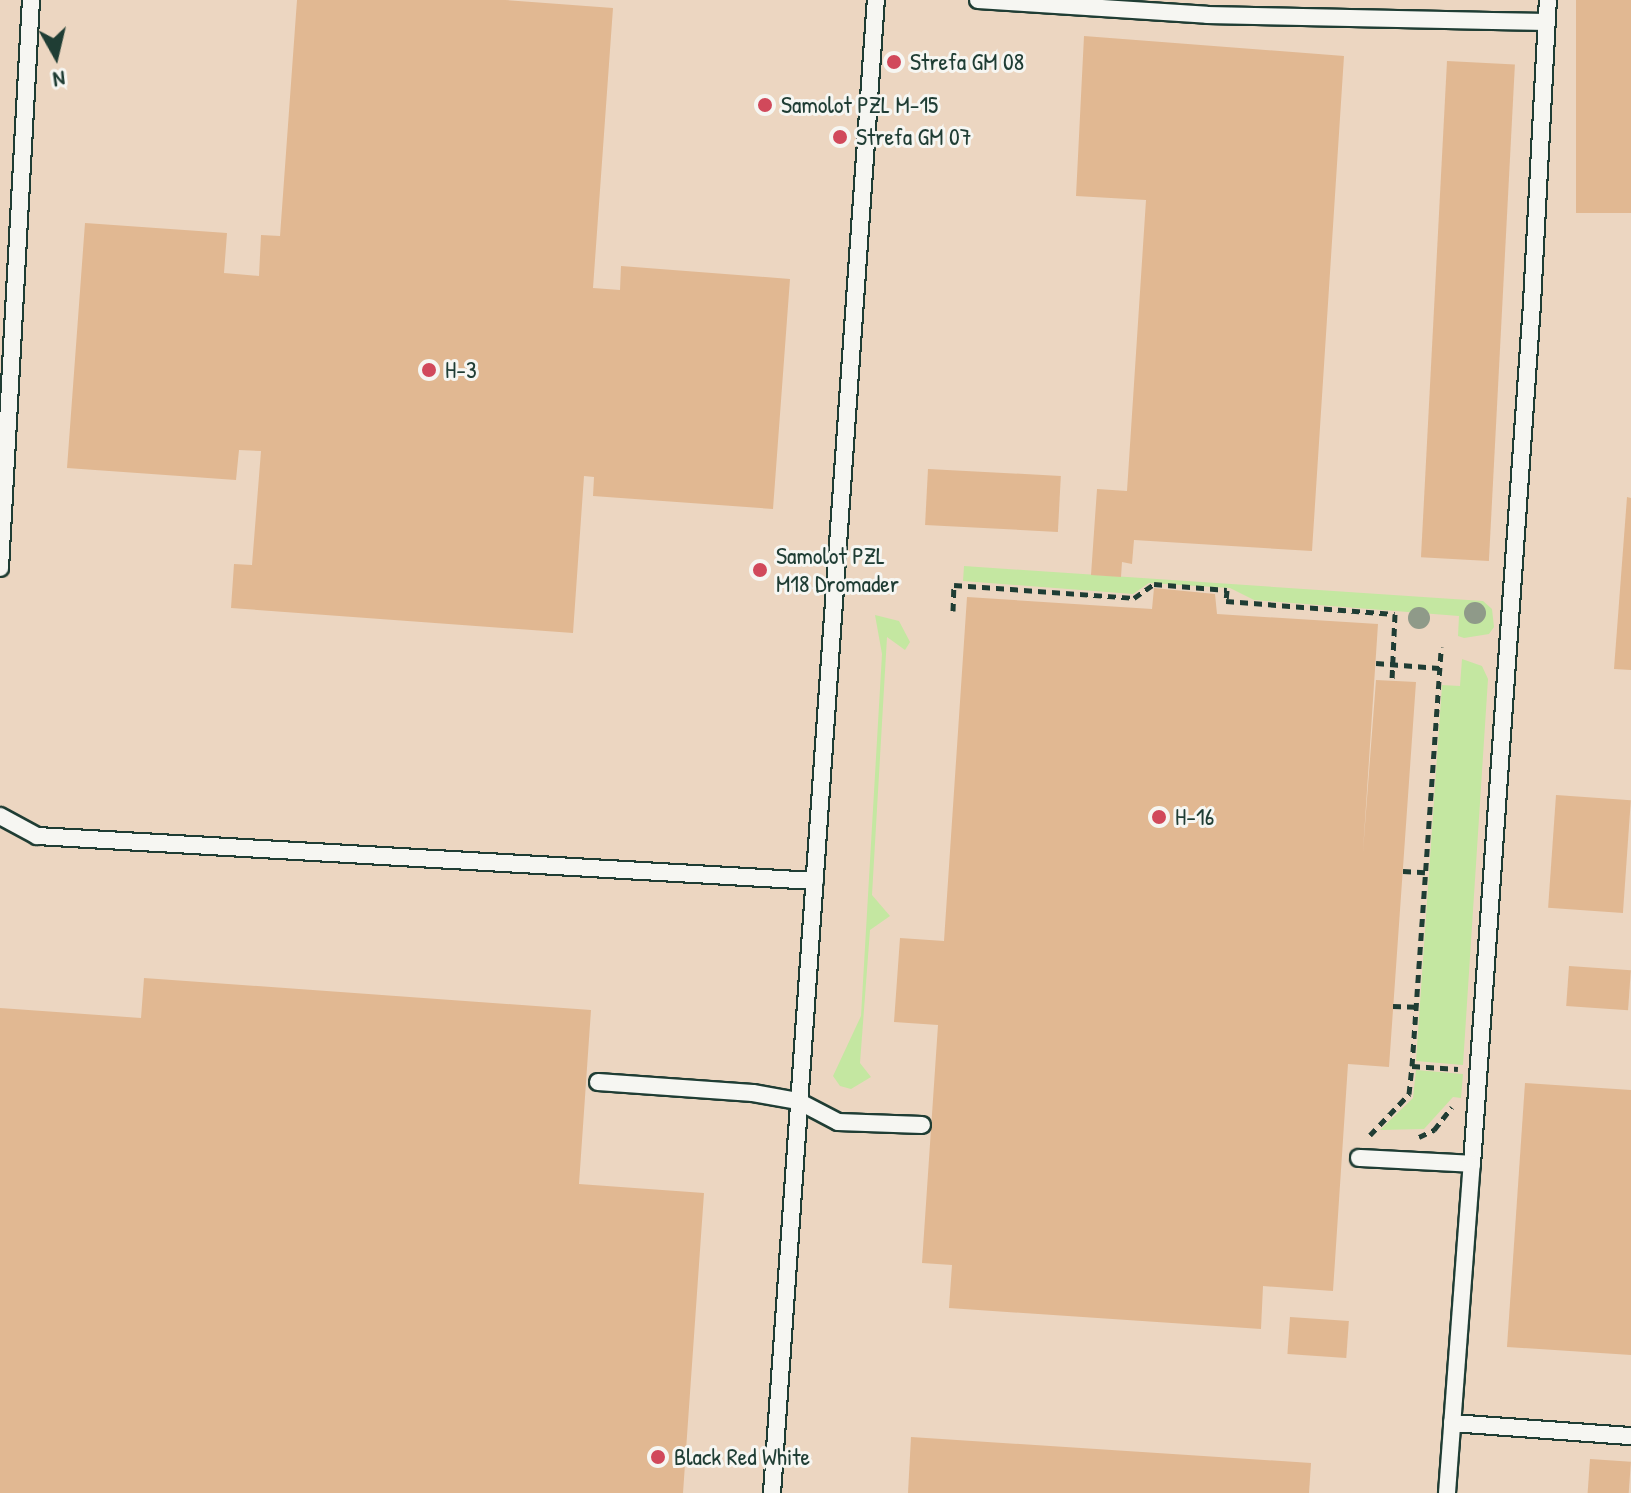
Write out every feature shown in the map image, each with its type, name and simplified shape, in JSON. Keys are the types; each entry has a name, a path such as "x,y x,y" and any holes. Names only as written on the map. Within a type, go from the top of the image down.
{"lane":[{"path":"0,568 31,0"},
{"path":"772,1493 876,0"},
{"path":"978,0 1207,15 1547,22"},
{"path":"1447,1493 1532,303 1548,0"},
{"path":"0,816 37,836 815,881"},
{"path":"598,1082 798,1101 838,1122 922,1125"},
{"path":"1359,1158 1472,1164"},
{"path":"1452,1423 1631,1436"}],"path":[{"path":"953,611 954,585 1134,598 1154,584 1227,590 1226,601 1395,614 1392,681"},
{"path":"1382,1136 1370,1135 1409,1094 1441,647"},
{"path":"1376,663 1439,668"},
{"path":"1403,871 1425,872"},
{"path":"1393,1006 1416,1007"},
{"path":"1412,1066 1478,1071"},
{"path":"1403,1138 1434,1130 1455,1102 1477,1103"}],"shaded area":[{"path":"0,0 1631,0 1631,1493 0,1493"}],"green space":[{"path":"964,566 1483,601 1492,609 1494,627 1489,634 1464,638 1458,636 1459,616 1254,600 1230,588 1149,583 1133,594 963,581"},
{"path":"875,615 899,621 910,642 905,650 887,637 872,895 890,916 870,930 860,1063 871,1077 851,1089 840,1086 833,1076 861,1016 882,654"},
{"path":"1462,659 1482,666 1488,679 1463,1065 1416,1061 1442,685 1460,686"},
{"path":"1416,1070 1463,1074 1461,1098 1453,1097 1424,1129 1380,1130 1413,1098"}],"building":[{"name":"H-3","path":"297,0 505,0 613,8 593,288 620,290 621,266 790,279 773,509 593,496 594,477 584,476 573,633 231,608 234,564 252,565 261,451 239,450 236,480 67,468 85,223 227,233 224,273 259,276 261,235 280,236"},
{"path":"1576,0 1631,0 1631,213 1576,213"},
{"path":"1084,36 1344,56 1312,551 1134,540 1132,564 1122,562 1121,577 1091,575 1097,489 1127,491 1146,200 1076,196"},
{"path":"1447,61 1515,65 1489,561 1421,557"},
{"path":"928,469 1061,476 1058,532 925,525"},
{"path":"1627,497 1631,498 1631,670 1614,669"},
{"path":"1154,588 1215,594 1217,614 1378,624 1363,851 1376,680 1416,682 1389,1067 1348,1064 1333,1291 1263,1286 1261,1329 949,1308 952,1265 922,1263 938,1025 894,1022 900,938 944,941 967,597 1152,609"},
{"path":"1556,795 1631,800 1623,913 1548,908"},
{"path":"1569,966 1631,970 1628,1010 1566,1006"},
{"path":"144,978 591,1010 579,1184 704,1193 683,1493 0,1493 0,1008 141,1018"},
{"path":"1525,1083 1631,1090 1631,1355 1507,1347"},
{"path":"1290,1317 1349,1321 1346,1358 1287,1354"},
{"path":"911,1437 1311,1463 1309,1493 908,1493"},
{"path":"1590,1459 1631,1462 1629,1493 1588,1493"}],"place":[{"name":"Strefa GM 08","path":"894,62"},
{"name":"Samolot PZL M-15","path":"765,105"},
{"name":"Strefa GM 07","path":"840,137"},
{"name":"H-3","path":"429,370"},
{"name":"Samolot PZL M18 Dromader","path":"760,570"},
{"name":"H-16","path":"1159,817"},
{"name":"Black Red White","path":"658,1457"}]}
